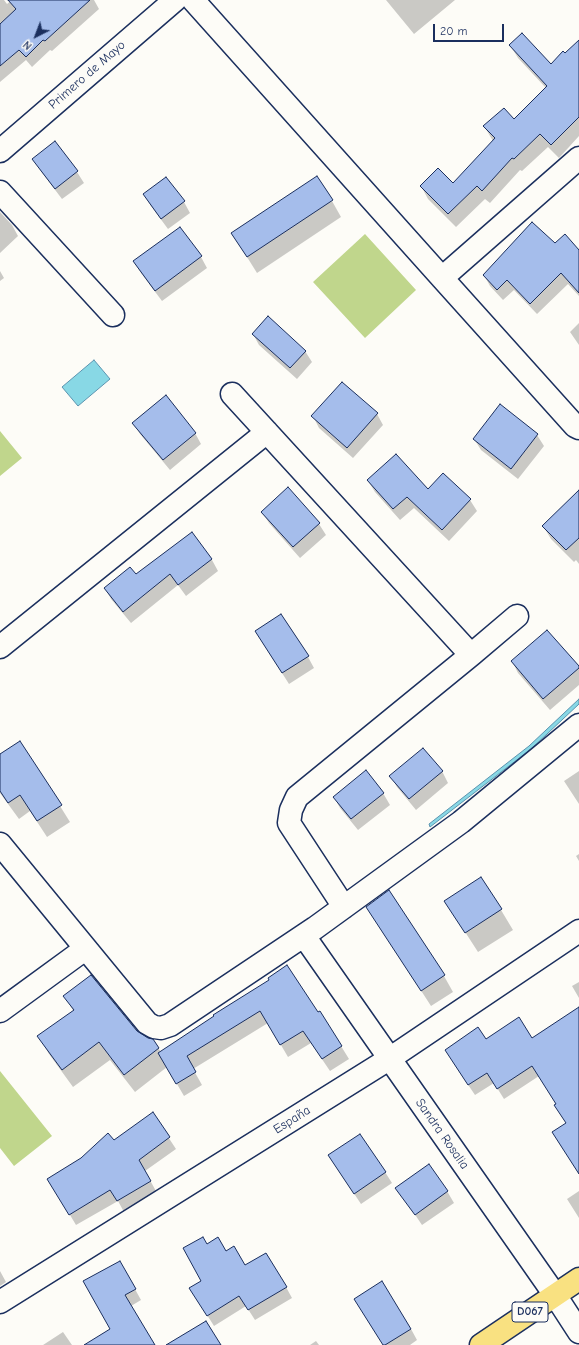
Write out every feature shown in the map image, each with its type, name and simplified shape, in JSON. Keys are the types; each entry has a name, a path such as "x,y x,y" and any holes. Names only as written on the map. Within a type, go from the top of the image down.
{"main road":[{"name":"D067","path":"481,1345 579,1279"}],"street":[{"name":"Primero de Mayo","path":"0,151 175,0"},
{"path":"194,0 575,426 579,428"},
{"path":"442,278 579,158"},
{"path":"0,192 113,314"},
{"path":"232,394 471,655"},
{"path":"0,647 267,432"},
{"path":"344,907 289,823 291,810 297,797 517,616"},
{"path":"0,844 147,1023 154,1027 162,1028 170,1025 304,936 461,822 579,725"},
{"name":"España","path":"0,1302 389,1059 579,931"},
{"name":"Sandra Rosalia","path":"304,936 555,1295 579,1332"},
{"path":"0,1011 85,949"}],"green space":[{"path":"365,234 416,290 365,338 313,282"},
{"path":"0,431 22,458 0,476"},
{"path":"0,1071 52,1136 14,1166 0,1148"}],"water":[{"path":"94,360 110,379 78,406 62,387"},
{"path":"579,699 579,704 531,749 430,827 429,824 529,746"}],"building":[{"path":"8,0 90,0 45,41 43,40 26,57 19,50 0,66 0,24 16,9"},
{"path":"522,33 551,64 563,51 565,53 579,40 579,117 551,145 540,134 514,159 512,158 482,191 477,186 448,214 420,186 438,168 453,183 495,138 483,126 504,108 514,119 547,86 509,45"},
{"path":"55,141 78,171 55,189 32,159"},
{"path":"317,176 333,200 247,257 231,233"},
{"path":"166,177 185,201 161,219 143,194"},
{"path":"532,222 555,243 565,234 579,250 579,293 561,273 530,304 507,280 497,290 483,275"},
{"path":"180,227 202,256 155,291 133,261"},
{"path":"268,316 306,351 290,368 252,334"},
{"path":"342,382 378,413 347,448 311,416"},
{"path":"166,395 196,433 163,460 132,423"},
{"path":"500,404 538,434 511,469 473,439"},
{"path":"396,454 428,489 443,473 471,499 442,530 407,497 393,509 367,480"},
{"path":"288,487 320,523 293,547 261,512"},
{"path":"579,490 579,538 566,550 542,526"},
{"path":"192,532 212,559 178,585 170,574 123,612 104,588 130,567 136,574"},
{"path":"281,614 309,656 282,673 255,631"},
{"path":"547,630 579,666 579,668 543,699 511,661"},
{"path":"20,741 62,805 37,821 20,795 8,803 0,791 0,754"},
{"path":"423,748 443,771 409,799 389,776"},
{"path":"366,770 384,793 351,819 333,797"},
{"path":"481,877 502,909 465,933 444,901"},
{"path":"389,890 445,975 421,991 366,907"},
{"path":"287,965 318,1012 320,1011 342,1046 322,1059 303,1031 280,1045 260,1011 187,1056 196,1072 176,1084 158,1053 214,1016 213,1015 269,980 268,978"},
{"path":"91,975 137,1031 148,1038 153,1039 159,1048 124,1075 99,1042 62,1070 37,1036 74,1010 63,996"},
{"path":"579,1007 579,1174 552,1132 566,1123 532,1066 497,1089 487,1073 468,1085 445,1050 478,1027 486,1039 519,1017 532,1038"},
{"path":"153,1112 170,1137 139,1160 151,1181 117,1201 110,1190 69,1215 47,1179 81,1158 108,1133 114,1140"},
{"path":"360,1134 386,1172 354,1194 328,1155"},
{"path":"429,1164 448,1191 415,1215 395,1188"},
{"path":"203,1237 207,1244 218,1237 226,1251 234,1246 245,1265 266,1253 287,1287 248,1310 239,1296 207,1316 189,1288 201,1281 183,1248"},
{"path":"120,1261 136,1289 125,1295 155,1345 84,1345 110,1329 83,1281"},
{"path":"382,1281 411,1329 385,1345 383,1345 354,1299"},
{"path":"206,1321 221,1345 166,1345"}]}
